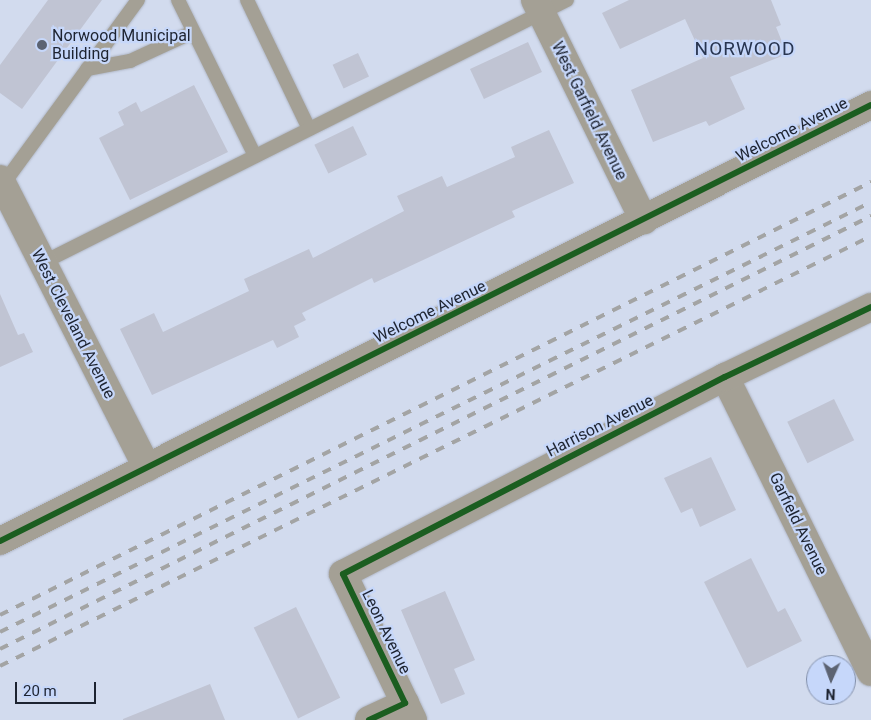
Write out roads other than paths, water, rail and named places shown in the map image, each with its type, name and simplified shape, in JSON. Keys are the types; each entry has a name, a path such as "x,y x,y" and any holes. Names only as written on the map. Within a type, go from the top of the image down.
{"street":[{"name":"West Garfield Avenue","path":"538,6 644,221"},
{"name":"Welcome Avenue","path":"0,541 644,221 871,105"},
{"name":"West Cleveland Avenue","path":"1,184 147,468"},
{"name":"Harrison Avenue","path":"343,574 725,377 871,307"},
{"name":"Garfield Avenue","path":"725,377 871,672"},
{"name":"Leon Avenue","path":"343,574 409,711"},
{"path":"369,720 409,711"}],"lane":[{"path":"1,184 138,0"},
{"path":"178,0 255,156"},
{"path":"247,0 309,129"},
{"path":"42,263 309,129 538,6 567,0"},
{"path":"88,69 130,61 193,32"}],"railway":[{"path":"0,615 871,182"},
{"path":"0,632 871,202"},
{"path":"0,649 871,216"},
{"path":"0,666 871,236"}],"place":[{"name":"Norwood Municipal Building","path":"42,45"}],"district":[{"name":"NORWOOD","path":"745,49"}]}
